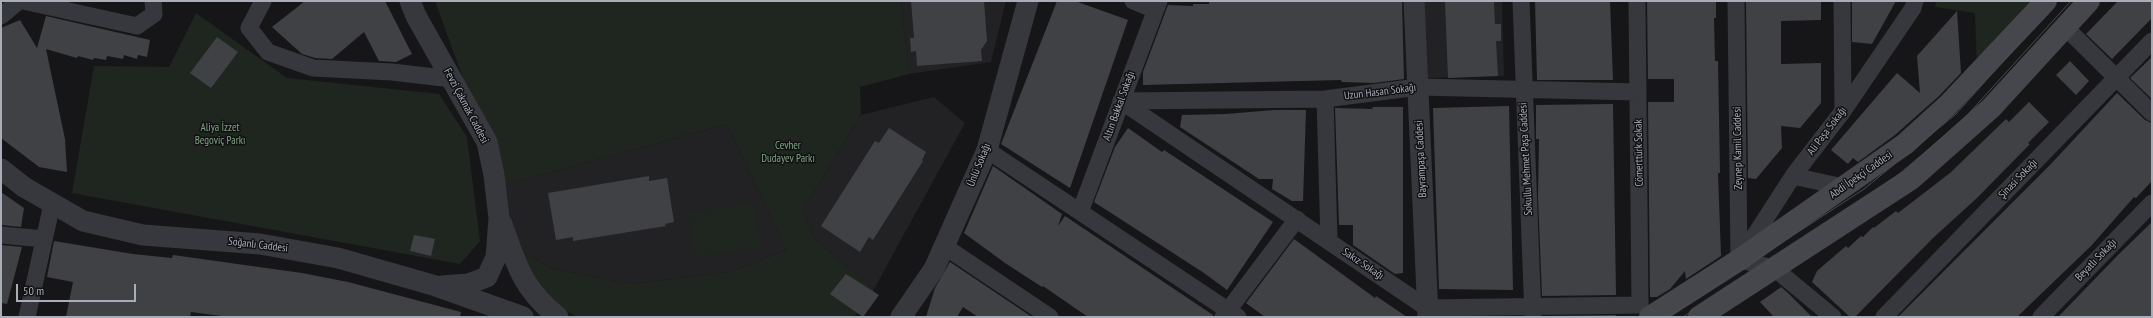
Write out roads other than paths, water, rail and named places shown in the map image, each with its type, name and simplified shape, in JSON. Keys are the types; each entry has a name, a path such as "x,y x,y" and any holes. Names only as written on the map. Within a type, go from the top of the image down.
{"main road":[{"name":"Abdi İpekçi Caddesi","path":"1645,311 1739,260 1905,144 1948,106 2046,1"},
{"path":"1699,317 1911,179 1991,108 2064,26 2089,1"}],"street":[{"path":"1,16 19,1"},
{"path":"24,1 137,26 154,14 153,1"},
{"path":"263,1 249,28 268,52 313,68 392,72 452,79"},
{"name":"Fevzi Çakmak Caddesi","path":"410,1 416,16 487,142 494,175 499,218"},
{"name":"Ünlü Sokağı","path":"901,317 934,269 986,150 1028,1"},
{"path":"1133,1 1157,5"},
{"name":"Bayrampaşa Caddesi","path":"1414,1 1428,313"},
{"name":"Sokullu Mehmet Paşa Caddesi","path":"1521,1 1523,89 1533,312"},
{"name":"Cömerttürk Sokak","path":"1637,1 1638,92 1645,311"},
{"name":"Zeynep Kamil Caddesi","path":"1736,1 1739,260"},
{"path":"1842,1 1843,111"},
{"name":"Ali Paşa Sokağı","path":"1739,260 1793,176 1843,111 1913,8 1915,1"},
{"name":"Altın Bakkal Sokağı","path":"1080,212 1157,5"},
{"path":"2064,26 2152,112"},
{"name":"Şinasi Sokağı","path":"1884,317 2152,41"},
{"name":"Uzun Hasan Sokağı","path":"1121,101 1325,99 1418,87 1638,92"},
{"path":"1325,99 1329,241"},
{"name":"Sakız Sokağı","path":"1121,101 1329,241 1428,313"},
{"path":"986,150 1080,212 1230,315 1297,219"},
{"name":"Soğanlı Caddesi","path":"1,169 24,187 82,221 143,235 276,247 338,258 436,286 523,317"},
{"path":"1793,176 1843,187"},
{"name":"Beyatlı Sokağı","path":"2041,317 2152,203"},
{"path":"27,317 52,204"},
{"path":"436,286 468,284 487,277 496,257 499,218"},
{"path":"499,218 520,274 540,302 558,317"},
{"path":"1,235 44,239"},
{"path":"944,246 1050,317"},
{"path":"1739,260 1774,268 1833,317"},
{"path":"1716,317 1744,288"},
{"path":"1428,313 1645,311"}],"tram line":[{"path":"1668,317 1864,189 1956,114 2057,1"},
{"path":"1683,317 1867,198 1898,175 1961,122 2071,1"}],"park label":[{"name":"Aliya İzzet Begoviç Parkı","path":"220,134"},
{"name":"Cevher Dudayev Parkı","path":"788,152"}]}
